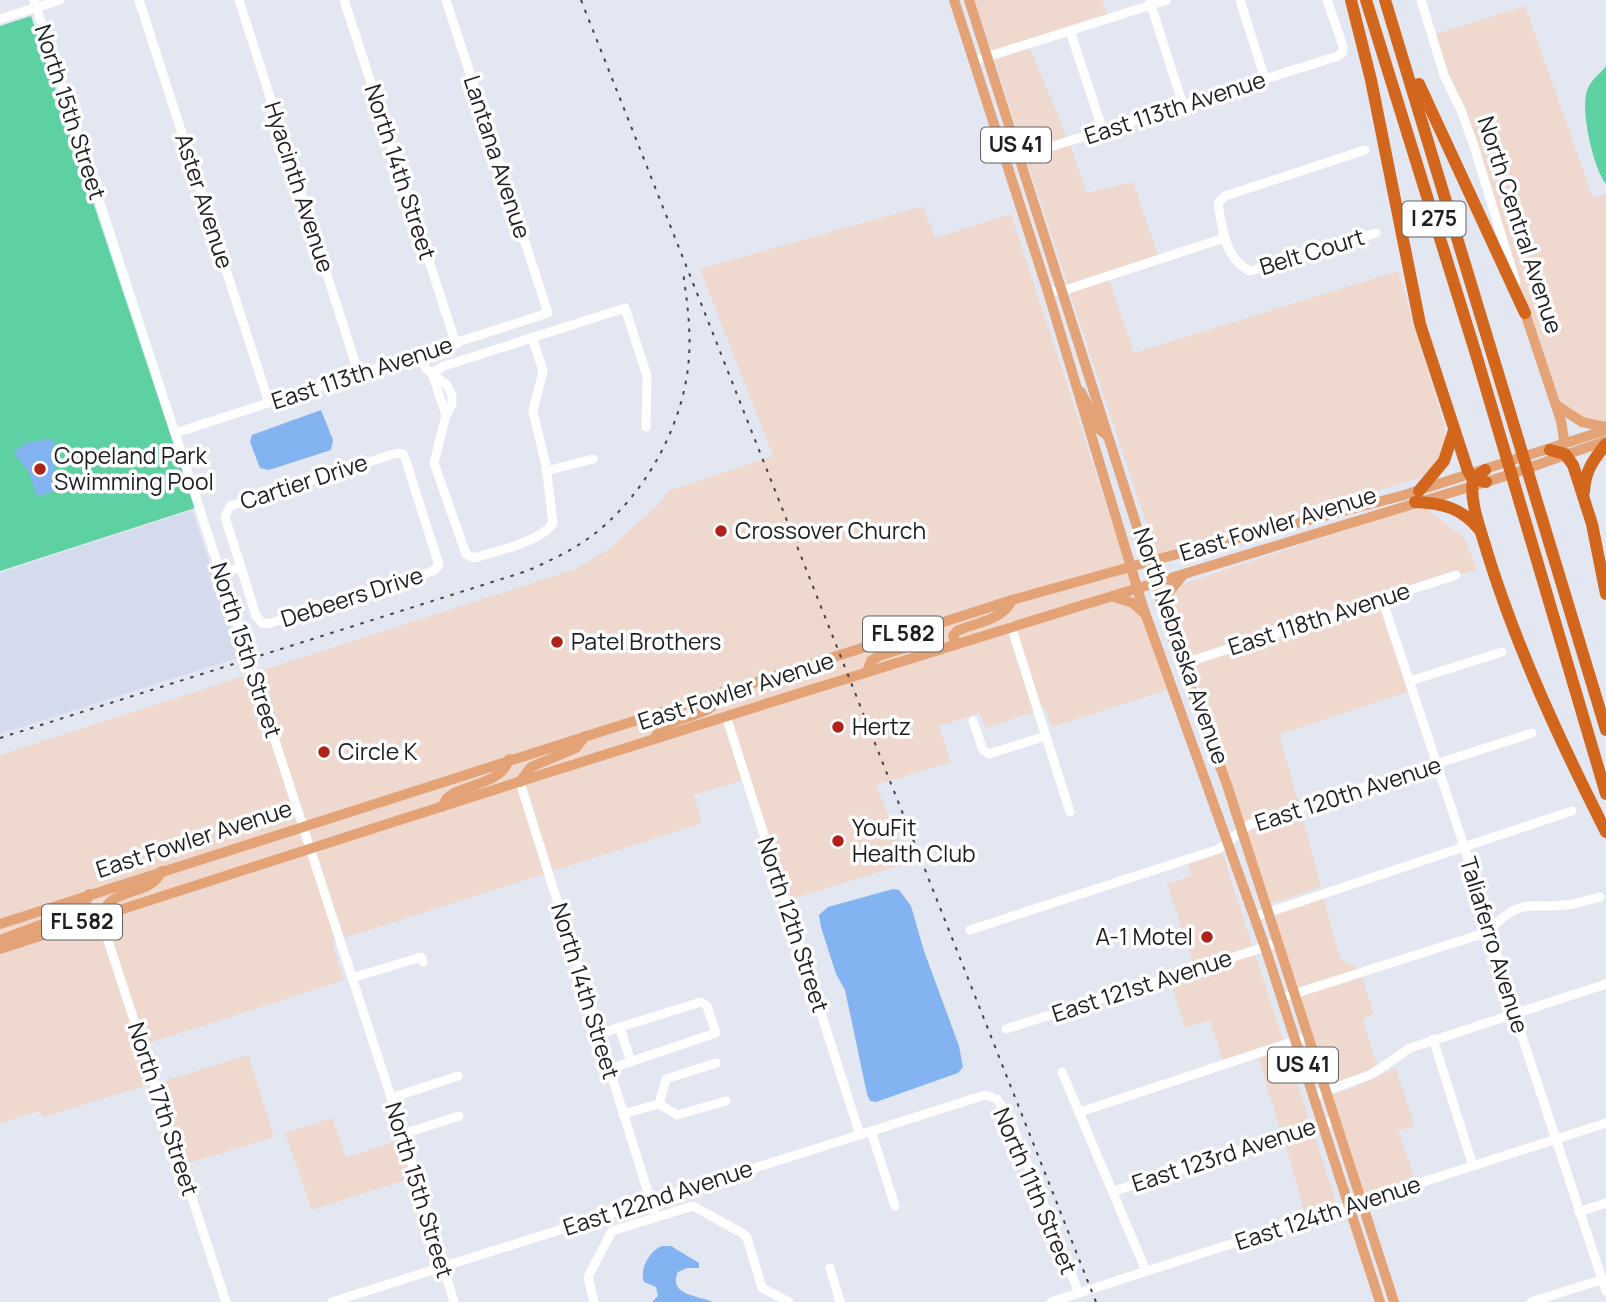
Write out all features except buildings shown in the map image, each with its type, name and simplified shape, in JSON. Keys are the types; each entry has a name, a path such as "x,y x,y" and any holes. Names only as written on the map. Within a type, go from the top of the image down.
{"highway":[{"path":"1351,0 1371,80 1420,324 1454,430 1477,478 1481,531 1520,649 1606,832"},
{"name":"I 275","path":"1366,0 1606,794"},
{"name":"I 275","path":"1385,0 1606,730"},
{"path":"1399,42 1525,313"},
{"path":"1454,430 1444,461 1417,496 1454,508 1468,517 1481,531"},
{"path":"1584,496 1587,471 1606,443"},
{"path":"1556,452 1573,465 1584,496 1606,594"}],"main road":[{"name":"North Nebraska Avenue","path":"954,0 1048,292 1145,615 1265,947 1380,1302"},
{"name":"North Nebraska Avenue","path":"969,0 1164,612 1242,830 1394,1302"},
{"path":"1010,173 1024,169"},
{"name":"North Central Avenue","path":"1525,313 1564,431 1556,452"},
{"path":"1075,384 1091,409 1100,430 1110,437"},
{"path":"1556,405 1582,422 1606,428"},
{"name":"East Fowler Avenue","path":"0,949 956,643 1183,575 1556,452 1606,428"},
{"name":"East Fowler Avenue","path":"1556,452 1606,443"},
{"name":"East Fowler Avenue","path":"1,924 1012,600 1148,561 1417,496"},
{"path":"1164,612 1169,592 1183,575"},
{"path":"1111,596 1133,603 1145,615"},
{"path":"956,643 953,636 957,631 1001,614 1012,600"},
{"path":"867,672 871,661 877,657 927,638 932,625"},
{"path":"654,739 662,727 715,706 722,692"},
{"path":"520,782 531,767 576,748 585,736"},
{"path":"442,807 454,793 499,775 506,768 509,759"},
{"path":"100,916 110,903 145,888 157,880 162,871"},
{"path":"0,940 75,912 84,907 89,894"}],"street":[{"path":"0,19 35,4 60,0"},
{"name":"Aster Avenue","path":"139,0 269,402"},
{"name":"Hyacinth Avenue","path":"239,0 355,362 362,373"},
{"name":"North 14th Street","path":"344,0 456,344"},
{"name":"Lantana Avenue","path":"446,0 548,313"},
{"path":"974,61 1151,2 1167,0"},
{"path":"1240,0 1265,79"},
{"name":"East 113th Avenue","path":"1006,161 1338,56 1343,52 1343,46 1327,0"},
{"name":"North Central Avenue","path":"1421,0 1444,75 1474,146 1525,313"},
{"path":"1151,2 1183,105"},
{"name":"North 15th Street","path":"35,4 403,1133 454,1302"},
{"path":"1070,31 1102,131"},
{"path":"1048,292 1062,291 1224,238 1218,203 1225,196 1365,150"},
{"name":"Belt Court","path":"1224,238 1241,267 1250,271 1376,233"},
{"path":"432,373 444,366 625,308 647,376 646,426"},
{"name":"East 113th Avenue","path":"175,433 548,313"},
{"path":"419,355 424,366 451,391 452,405 446,415 434,463 466,554 474,558 517,545 545,532 553,519 533,408 543,371 532,337"},
{"name":"Cartier Drive","path":"241,567 225,517 230,506 401,453 405,458 439,562 438,568"},
{"path":"546,471 593,459"},
{"path":"1595,538 1606,570"},
{"path":"221,573 241,567"},
{"name":"Debeers Drive","path":"241,567 256,616 265,624 438,568"},
{"name":"East 118th Avenue","path":"1182,664 1455,575"},
{"name":"Taliaferro Avenue","path":"1382,599 1606,1291"},
{"path":"1011,626 1070,812"},
{"path":"1410,681 1502,652"},
{"name":"North 12th Street","path":"726,716 860,1135"},
{"path":"973,721 983,750 989,754 1046,736"},
{"name":"East 120th Avenue","path":"970,930 1219,849 1250,824 1532,733"},
{"name":"North 14th Street","path":"520,782 656,1217"},
{"path":"1254,917 1572,811"},
{"path":"1281,998 1488,932 1501,918 1518,907 1571,904 1600,897"},
{"name":"North 17th Street","path":"100,916 226,1302"},
{"name":"East 121st Avenue","path":"1006,1029 1278,943"},
{"path":"352,978 421,957 422,962"},
{"name":"East 123rd Avenue","path":"1313,1096 1372,1074 1410,1048 1433,1039 1606,984"},
{"path":"598,1034 701,1002 707,1006 716,1033 609,1069"},
{"path":"620,1028 631,1062"},
{"path":"1080,1112 1307,1037"},
{"path":"1433,1039 1473,1166"},
{"path":"659,1104 666,1079 716,1063"},
{"path":"1062,1072 1146,1271"},
{"path":"391,1098 458,1076"},
{"name":"East 122nd Avenue","path":"337,1301 985,1095"},
{"name":"North 11th Street","path":"985,1095 997,1099 1008,1115 1079,1293"},
{"path":"623,1114 659,1104 677,1115 726,1101"},
{"path":"403,1133 459,1116"},
{"name":"East 123rd Avenue","path":"1114,1191 1335,1120"},
{"name":"East 124th Avenue","path":"1051,1302 1068,1299 1146,1271 1606,1123"},
{"path":"871,1131 895,1206"},
{"path":"1579,1212 1606,1203"},
{"path":"594,1302 588,1277 612,1231 693,1206 742,1233 747,1238 762,1288 789,1302"},
{"path":"830,1268 840,1302"},
{"path":"1531,1302 1604,1279"}],"shaded area":[{"path":"974,0 1102,0 1107,15 991,51"},
{"path":"1525,6 1593,198 1606,194 1606,423 1583,418 1559,403 1476,141 1447,73 1436,34"},
{"path":"1030,48 1067,138 1024,151 994,59"},
{"path":"1070,145 1087,193 1133,182 1158,255 1068,285 1026,159"},
{"path":"923,206 935,238 1011,214 1167,690 1052,727 1045,708 986,728 980,713 939,726 951,762 876,785 908,863 788,900 750,778 694,795 702,823 332,942 344,980 137,1047 148,1085 43,1117 40,1111 0,1123 0,755 576,569 609,549 657,506 669,491 773,456 700,269"},
{"path":"1398,271 1443,421 1446,444 1428,475 1265,526 1157,555 1070,293 1109,280 1134,353"},
{"path":"1426,508 1465,539 1477,570 1459,575 1457,570 1189,657 1170,600 1179,585 1400,512"},
{"path":"192,510 240,657 0,734 0,573"},
{"path":"1380,604 1410,691 1281,734 1299,804 1244,824 1191,665"},
{"path":"1301,812 1321,887 1269,904 1246,832"},
{"path":"1222,852 1252,946 1194,965 1167,884 1192,876 1188,863"},
{"path":"1323,896 1340,959 1360,969 1296,989 1272,912"},
{"path":"1255,954 1283,1040 1223,1060 1210,1021 1185,1027 1170,981"},
{"path":"1362,977 1374,1014 1363,1021 1377,1065 1328,1087 1299,997"},
{"path":"1286,1048 1310,1123 1281,1132 1258,1057"},
{"path":"248,1055 274,1137 185,1164 158,1083"},
{"path":"1395,1067 1415,1127 1398,1130 1415,1180 1364,1197 1330,1095 1354,1087 1379,1074 1383,1075"},
{"path":"332,1118 346,1158 399,1140 411,1178 312,1210 285,1133"},
{"path":"1313,1131 1337,1206 1306,1216 1284,1140"}],"green space":[{"path":"31,16 195,508 0,571 0,26"},
{"path":"1606,66 1606,184 1592,151 1585,108 1589,85"}],"water":[{"path":"321,410 333,440 331,450 269,470 260,468 250,442 252,435"},
{"name":"Copeland Park Swimming Pool","path":"54,439 53,465 61,489 37,497 29,472 13,452 29,442"},
{"path":"893,889 899,890 911,906 924,951 959,1046 963,1067 958,1073 876,1102 870,1101 867,1094 845,990 836,974 819,915 828,907"},
{"path":"662,1246 671,1246 699,1263 699,1268 687,1268 678,1272 677,1286 686,1293 713,1302 652,1302 658,1296 656,1287 644,1282 643,1271 650,1256"}],"railway":[{"path":"581,0 1096,1302"},
{"path":"0,738 527,571 577,546 622,509 651,470 673,427 681,404 689,357 689,325 683,272"}],"place":[{"name":"Copeland Park Swimming Pool","path":"40,469"},
{"name":"Crossover Church","path":"721,531"},
{"name":"Patel Brothers","path":"557,642"},
{"name":"Hertz","path":"838,727"},
{"name":"Circle K","path":"324,752"},
{"name":"YouFit Health Club","path":"838,841"},
{"name":"A-1 Motel","path":"1207,937"}]}
